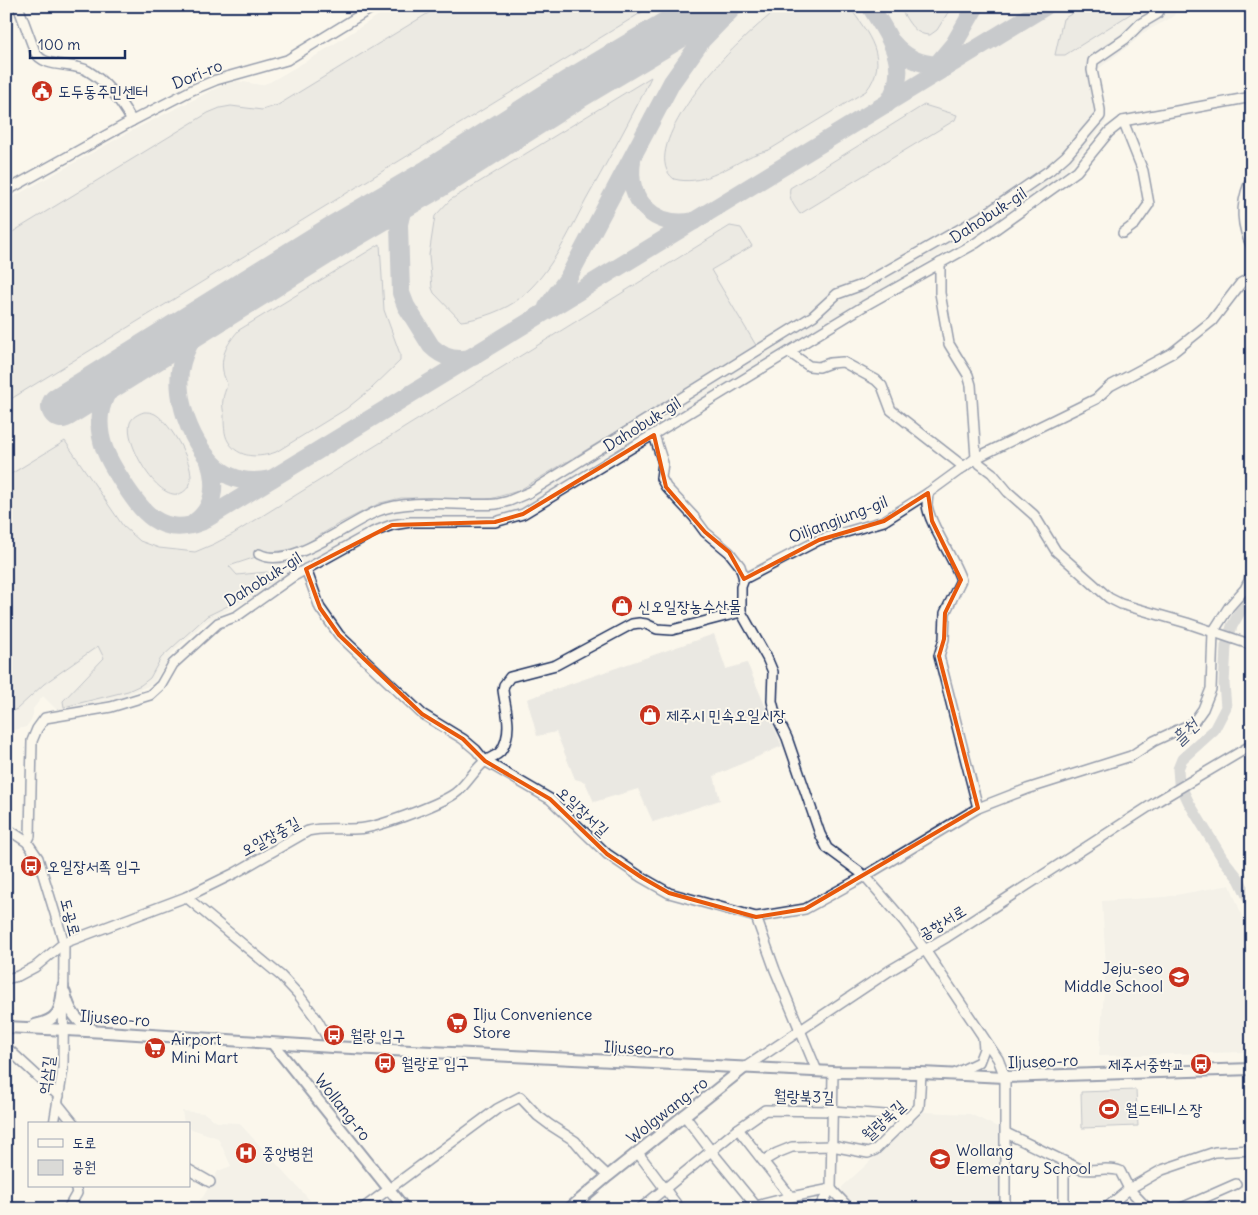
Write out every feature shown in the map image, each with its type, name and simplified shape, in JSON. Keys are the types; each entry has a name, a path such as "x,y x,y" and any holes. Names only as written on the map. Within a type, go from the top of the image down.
{"main road":[{"path":"19,1028 42,1024 55,1018 62,1005 63,988"},
{"path":"63,988 68,1005 79,1022 94,1030 106,1032"},
{"name":"Iljuseo-ro","path":"6,1027 273,1044 833,1072 921,1073 1005,1077 1247,1070"},
{"name":"Wollang-ro","path":"273,1044 405,1209"},
{"name":"Wolgwang-ro","path":"573,1208 608,1176 744,1068"}],"street":[{"path":"18,6 34,52 38,58 47,62 81,68 91,73 116,95 132,121"},
{"name":"Dori-ro","path":"6,192 132,121 192,90 216,80 287,60 375,6"},
{"path":"259,554 279,557 302,552 368,516 391,507 418,504 497,504 530,492 813,316 838,294 862,284 983,216 1050,170 1066,156 1100,116 1092,70 1093,61 1125,39 1140,24 1157,14 1162,6"},
{"path":"1123,234 1135,224 1149,204 1143,171 1123,121 1252,97"},
{"name":"Dahobuk-gil","path":"28,839 32,741 37,729 45,718 111,707 150,694 161,685 173,664 212,627 248,610 280,585 373,532 392,525 411,522 495,522 523,514 864,306 976,243 1068,179 1081,167 1109,132 1123,121"},
{"path":"1249,184 1242,211 1246,232 1252,247"},
{"path":"940,263 940,293 949,344 972,385 976,458 980,464 992,472 1008,492 1034,515 1056,551 1109,598 1121,604 1252,645"},
{"name":"Oiljangjung-gil","path":"744,578 820,540 884,521 928,493 976,458 1096,399 1110,386 1172,353 1212,321 1241,283 1252,277"},
{"path":"788,352 809,366 819,367 830,363 843,362 876,380 882,386 891,410 964,467"},
{"path":"654,435 663,462 662,478 666,488 694,517 705,532 729,552 740,566 744,578 741,612 773,672 772,701 775,713 787,738 820,834 827,848 865,876 904,921 998,1059 1005,1077 1005,1209"},
{"path":"928,493 927,505 932,521 957,568 961,580 945,614 944,640 939,656 978,808"},
{"path":"817,1071 775,970 756,917 805,909 865,876 978,808 1027,789 1131,756 1154,741 1193,722 1203,709 1211,689 1213,632 1229,607 1245,588 1252,566"},
{"name":"오일장서길","path":"306,569 320,608 339,635 422,714 463,739 485,761 550,799 608,854 641,877 669,893 756,917"},
{"path":"485,761 498,756 506,740 508,731 503,690 506,681 510,677 556,665 632,624 638,623 664,631 741,612"},
{"name":"공항서로","path":"744,1068 889,971 985,913 1158,801 1252,745"},
{"name":"오일장중길","path":"6,979 18,976 64,943 186,897 235,873 308,831 318,828 364,828 382,824 442,801 457,792 485,761"},
{"name":"도공로","path":"6,828 28,839 38,858 64,943 63,1030"},
{"path":"186,897 281,976 298,994 318,1021 332,1047"},
{"name":"억삼길","path":"54,1122 63,1069 63,1030"},
{"path":"952,1075 980,1062 984,1049 983,1038"},
{"path":"6,1047 58,1100 73,1122"},
{"path":"818,1209 831,1189 833,1072"},
{"name":"월랑북길","path":"763,1162 777,1153 792,1147 832,1146 868,1153 875,1150 919,1108 921,1073"},
{"path":"362,1209 497,1109 520,1097 538,1116 575,1140 592,1161 608,1176"},
{"name":"월랑북3길","path":"640,1209 765,1110 832,1111 899,1116 908,1119"},
{"path":"684,1115 755,1208 791,1197 831,1189"},
{"path":"738,1130 791,1197"},
{"path":"1006,1133 1080,1170 1089,1171 1113,1168 1120,1171 1129,1189 1148,1209"},
{"path":"1105,1209 1129,1189 1162,1170 1215,1152 1252,1150"},
{"path":"638,1153 680,1209"},
{"path":"1064,1163 1064,1204 1066,1209"},
{"path":"190,1171 210,1182"},
{"path":"1179,1209 1236,1184"},
{"path":"68,1209 77,1193 76,1188"},
{"path":"831,1189 850,1209"}],"highlighted area":[{"path":"654,435 666,487 705,532 729,552 744,579 819,540 884,521 928,493 932,521 961,580 945,613 944,639 939,656 978,808 805,909 756,917 669,893 641,877 607,854 550,799 485,761 463,739 422,714 339,635 320,608 306,569 392,525 495,522 523,514"}],"shaded area":[{"path":"393,6 1179,6 1173,17 1141,34 1135,41 1097,70 1106,122 1074,162 1055,180 994,223 851,307 725,387 604,456 533,502 515,511 497,516 415,516 401,517 376,524 316,557 250,599 204,623 172,653 154,682 148,686 122,697 66,711 56,709 43,696 33,709 31,720 26,727 6,732 6,201 133,130 223,85 237,81 261,85 270,82 317,55"},
{"name":"제주시 민속오일시장","path":"714,634 726,669 747,663 782,746 714,776 720,800 653,822 638,789 594,802 585,782 575,779 556,732 537,736 527,699"},
{"name":"Jeju-seo Middle School","path":"1230,885 1252,942 1252,988 1246,1052 1099,1056 1106,966 1102,901 1165,897"},
{"name":"중앙병원","path":"182,1111 204,1113 217,1122 239,1123 318,1209 190,1209 203,1197 218,1171 231,1166 218,1138 190,1128 190,1122 184,1122"},
{"name":"Wollang Elementary School","path":"924,1112 970,1114 1008,1132 1007,1209 856,1209 842,1194 842,1187"}],"green space":[{"path":"440,6 652,6 6,402 6,236 208,113 231,106 262,110 278,105"},
{"path":"781,6 849,6 869,37 877,57 877,68 866,91 769,150 752,155 703,178 684,181 674,179 666,166 666,149 684,109 727,54"},
{"path":"899,6 952,6 937,30 930,35 915,29"},
{"path":"1084,6 1143,6 1065,55 1055,55 1063,19"},
{"path":"651,77 565,239 541,277 520,298 508,306 484,316 461,321 434,293 432,288 429,255 435,216 450,200"},
{"path":"924,105 957,115 955,120 800,214 791,199 790,188"},
{"path":"730,226 741,228 752,246 711,270 757,347 518,491 490,499 401,498 380,503 340,523 297,549 271,552 229,566 237,575 267,572 275,578 252,594 207,616 161,658 150,678 141,685 128,691 64,707 63,701 104,658 98,646 44,684 17,709 6,714 6,477 65,441 123,526 140,541 159,548 195,552 233,534"},
{"path":"380,244 384,310 400,354 400,361 371,389 346,409 276,452 250,456 237,451 228,441 224,429 223,396 227,385 222,365 224,354 232,339 239,330"},
{"path":"144,412 154,413 168,426 187,458 191,479 189,486 180,494 170,493 159,486 149,475 133,446 130,423 132,419"},
{"name":"월드테니스장","path":"1136,1090 1138,1126 1082,1128 1081,1092"}],"waterway":[{"name":"흘천","path":"1252,598 1240,612 1232,626 1226,646 1224,684 1226,707 1214,730 1182,759 1178,769 1179,782 1189,803 1223,859 1239,879 1250,902 1252,911"}],"taxiway":[{"path":"547,307 568,278 672,82 702,40 735,6"},
{"path":"870,6 891,41 898,65 895,91 887,104"},
{"path":"933,69 954,44 976,6"},
{"path":"126,368 109,389 100,414 100,432 108,457 129,492 154,519 174,527 201,522 1046,6"},
{"path":"892,42 903,53 922,63 946,64"},
{"path":"632,161 631,175 634,188 638,199 646,209 655,216 667,220 680,222 694,221"},
{"path":"433,179 408,200 402,211 399,224 401,293 406,306 435,350 450,358 473,357"},
{"path":"225,305 193,337 185,353 180,377 183,410 197,442 207,457 218,468 230,476 240,479 256,481 271,479"},
{"path":"195,522 207,508 213,493 211,467 208,458"}],"runway":[{"path":"62,407 341,233 433,179 574,89 713,6"}],"place":[{"name":"도두동주민센터","path":"42,91"},
{"name":"신오일장농수산물","path":"622,606"},
{"name":"제주시 민속오일시장","path":"650,715"},
{"name":"오일장서쪽 입구","path":"31,866"},
{"name":"Jeju-seo Middle School","path":"1179,977"},
{"name":"Ilju Convenience Store","path":"457,1023"},
{"name":"월랑 입구","path":"334,1035"},
{"name":"Airport Mini Mart","path":"155,1048"},
{"name":"월랑로 입구","path":"385,1063"},
{"name":"제주서중학교","path":"1201,1064"},
{"name":"월드테니스장","path":"1109,1109"},
{"name":"중앙병원","path":"246,1153"},
{"name":"Wollang Elementary School","path":"940,1159"}]}
